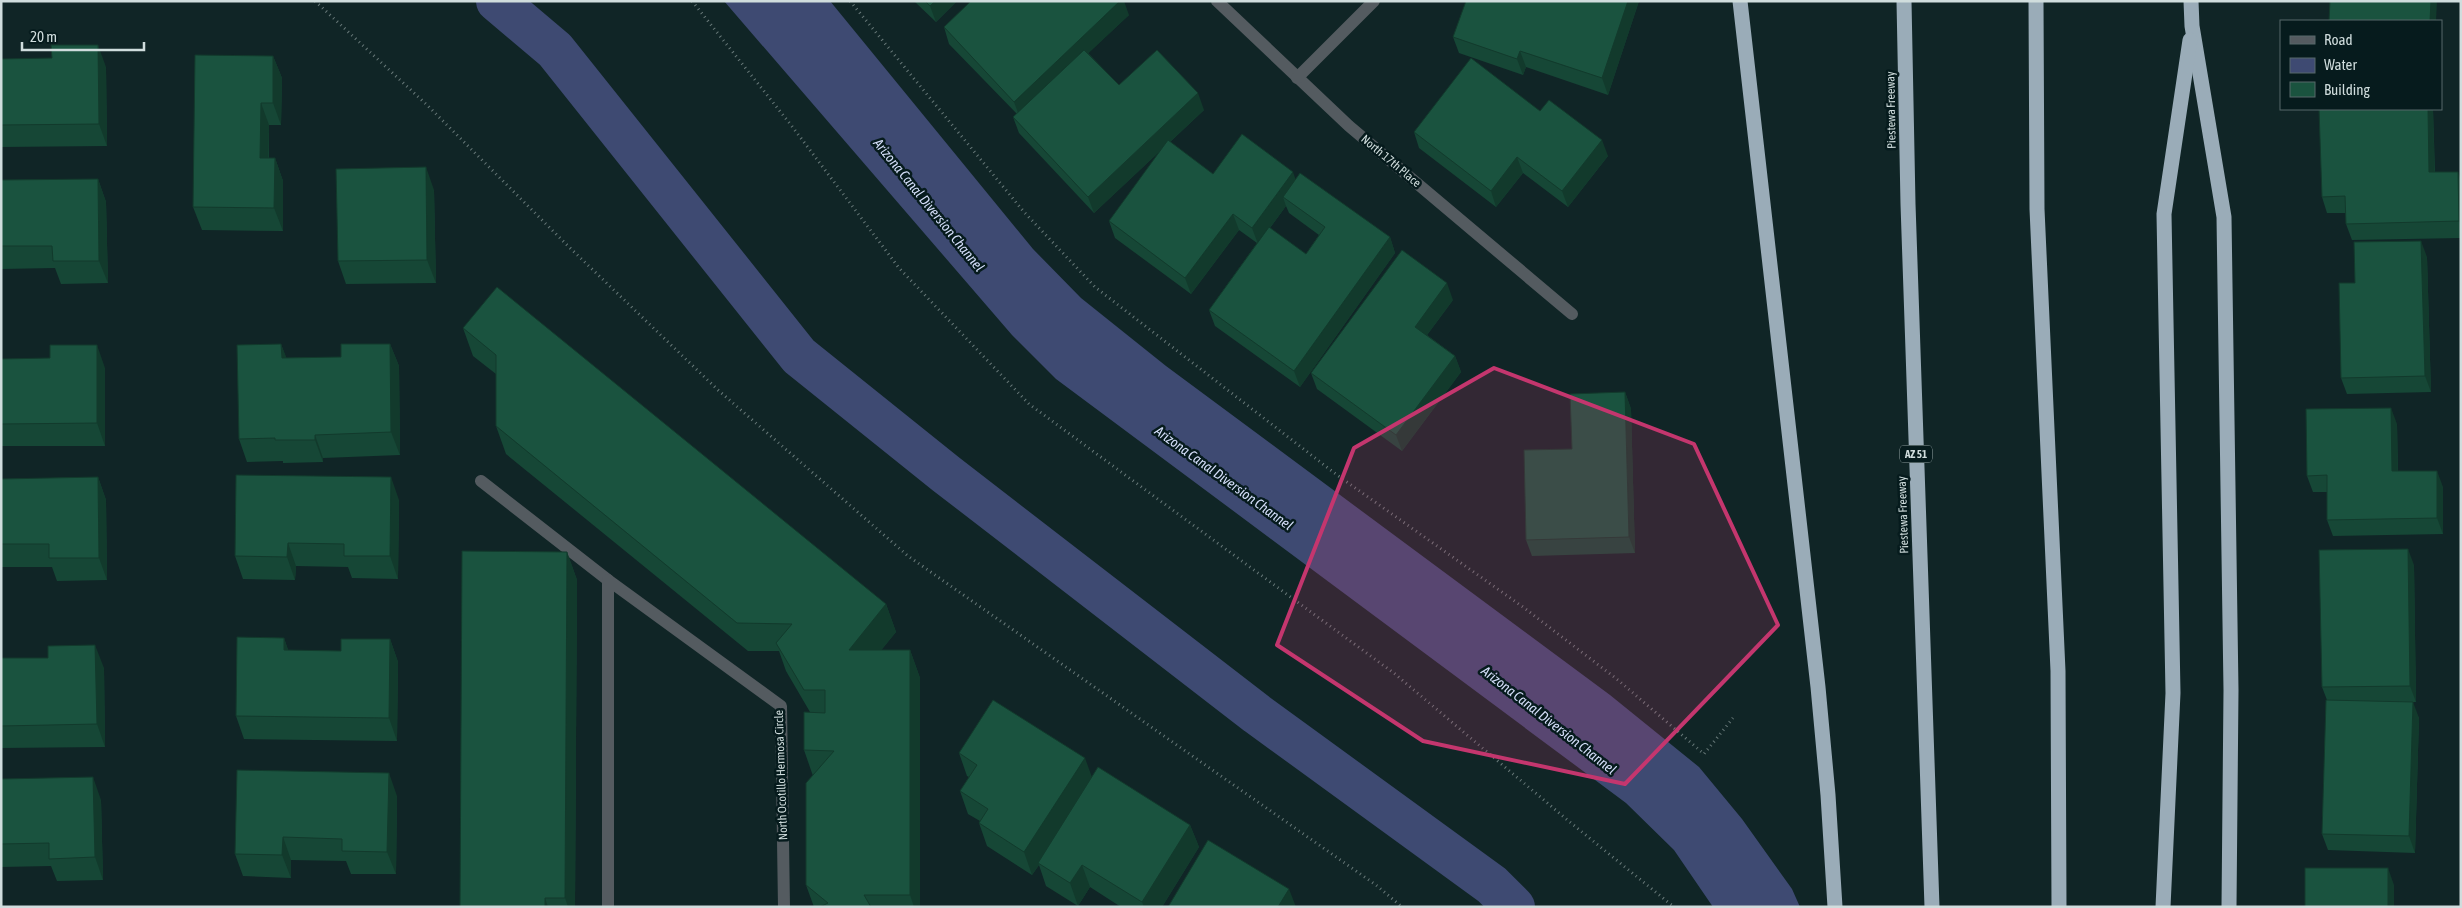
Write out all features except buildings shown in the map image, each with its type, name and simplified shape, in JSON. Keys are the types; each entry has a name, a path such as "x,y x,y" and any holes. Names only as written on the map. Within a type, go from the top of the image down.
{"highway":[{"path":"1740,1 1816,677 1828,795 1835,907"},
{"name":"Piestewa Freeway","path":"1904,1 1908,214 1932,907"},
{"path":"2036,1 2037,209 2058,672 2059,907"},
{"path":"2191,1 2192,26 2224,216 2231,690 2229,907"},
{"path":"2163,907 2173,693 2164,214 2192,26"}],"street":[{"name":"North 17th Place","path":"1217,1 1349,126 1572,314"},
{"path":"1297,78 1374,1"},
{"name":"North Ocotillo Hermosa Circle","path":"481,481 608,580 781,706 784,907"},
{"path":"608,580 608,907"}],"path":[{"path":"315,1 427,106 568,246 718,390 908,556 1165,735 1376,885 1402,907"},
{"path":"692,1 792,125 899,268 1029,404 1396,674 1571,823 1674,907"},
{"path":"850,1 1024,212 1095,287 1337,475 1523,607 1618,680 1704,754 1733,718"}],"highlighted area":[{"path":"1494,368 1694,444 1778,625 1625,784 1423,741 1277,645 1354,448"}],"water":[{"name":"Arizona Canal Diversion Channel","path":"724,1 830,1 1033,249 1081,298 1166,366 1610,695 1699,767 1742,819 1792,889 1800,907 1713,907 1674,850 1626,803 1056,379 1012,335"}],"waterway":[{"path":"497,1 555,50 799,356 946,474 1257,714 1492,885 1514,907"}]}
